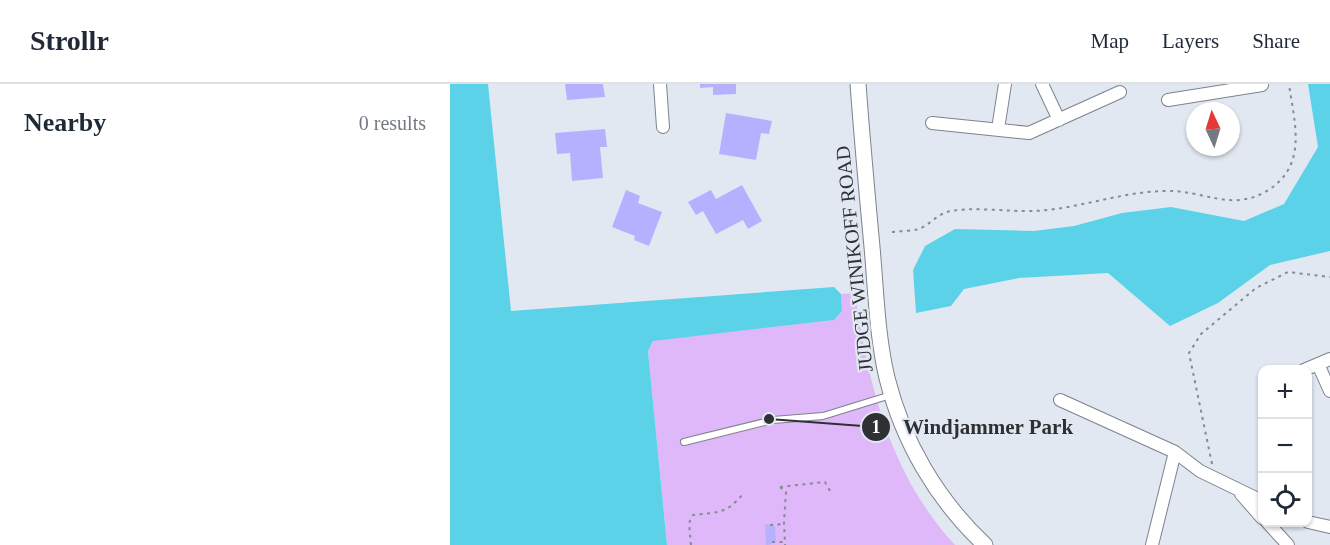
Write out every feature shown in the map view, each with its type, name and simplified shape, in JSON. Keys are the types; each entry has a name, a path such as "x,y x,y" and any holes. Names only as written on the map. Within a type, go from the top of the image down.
{"street":[{"path":"660,84 663,127"},
{"name":"JUDGE WINIKOFF ROAD","path":"858,84 880,335 892,395 907,435 932,483 966,526 985,545"},
{"path":"998,129 1005,84"},
{"path":"1042,84 1059,120"},
{"path":"1168,100 1199,89 1262,85"},
{"path":"933,123 1029,133 1120,92"},
{"path":"1324,362 1330,392"},
{"path":"1060,400 1175,452 1200,471 1258,499"},
{"path":"1152,545 1175,452"},
{"path":"1235,488 1258,513"},
{"path":"1312,523 1330,527"},
{"path":"1272,527 1288,545"}],"lane":[{"path":"684,442 772,420 823,416 892,395"}],"path":[{"path":"892,232 920,228 947,212 1034,211 1078,206 1116,197 1166,190 1248,201 1272,188 1288,170 1295,155 1296,133 1288,84"},
{"path":"1216,478 1189,353 1201,334 1256,288 1288,272 1330,277"},
{"path":"772,542 784,543 786,492 780,487 825,482 830,491"},
{"path":"690,545 689,524 693,515 726,510 732,507 742,495"},
{"path":"770,525 784,524"}],"shaded area":[{"path":"855,293 875,394 898,458 933,518 955,545 667,545 648,351 654,340 834,320 842,311 841,294"}],"water":[{"path":"450,84 488,84 511,311 834,287 841,294 842,311 834,320 653,341 648,351 667,545 450,545"},
{"path":"1308,84 1330,84 1330,251 1270,265 1218,303 1170,326 1108,273 1019,278 964,289 951,306 916,313 913,270 925,246 955,229 1034,231 1074,226 1122,213 1171,207 1244,221 1284,204 1318,147"}],"building":[{"path":"565,84 603,84 605,97 567,100"},
{"path":"700,84 736,84 736,94 713,95 713,87 700,88"},
{"path":"726,113 772,121 769,134 761,133 756,160 719,154"},
{"path":"605,129 607,147 600,147 603,178 572,181 570,153 557,154 555,133"},
{"path":"742,185 762,221 748,229 743,220 716,234 703,211 696,215 688,202 711,190 716,199"},
{"path":"626,190 640,196 638,203 662,212 649,246 634,240 635,236 612,227"},
{"path":"765,524 775,526 776,541 772,541 772,544 766,545"}],"place":[{"name":"Windjammer Park","path":"769,419"}]}
